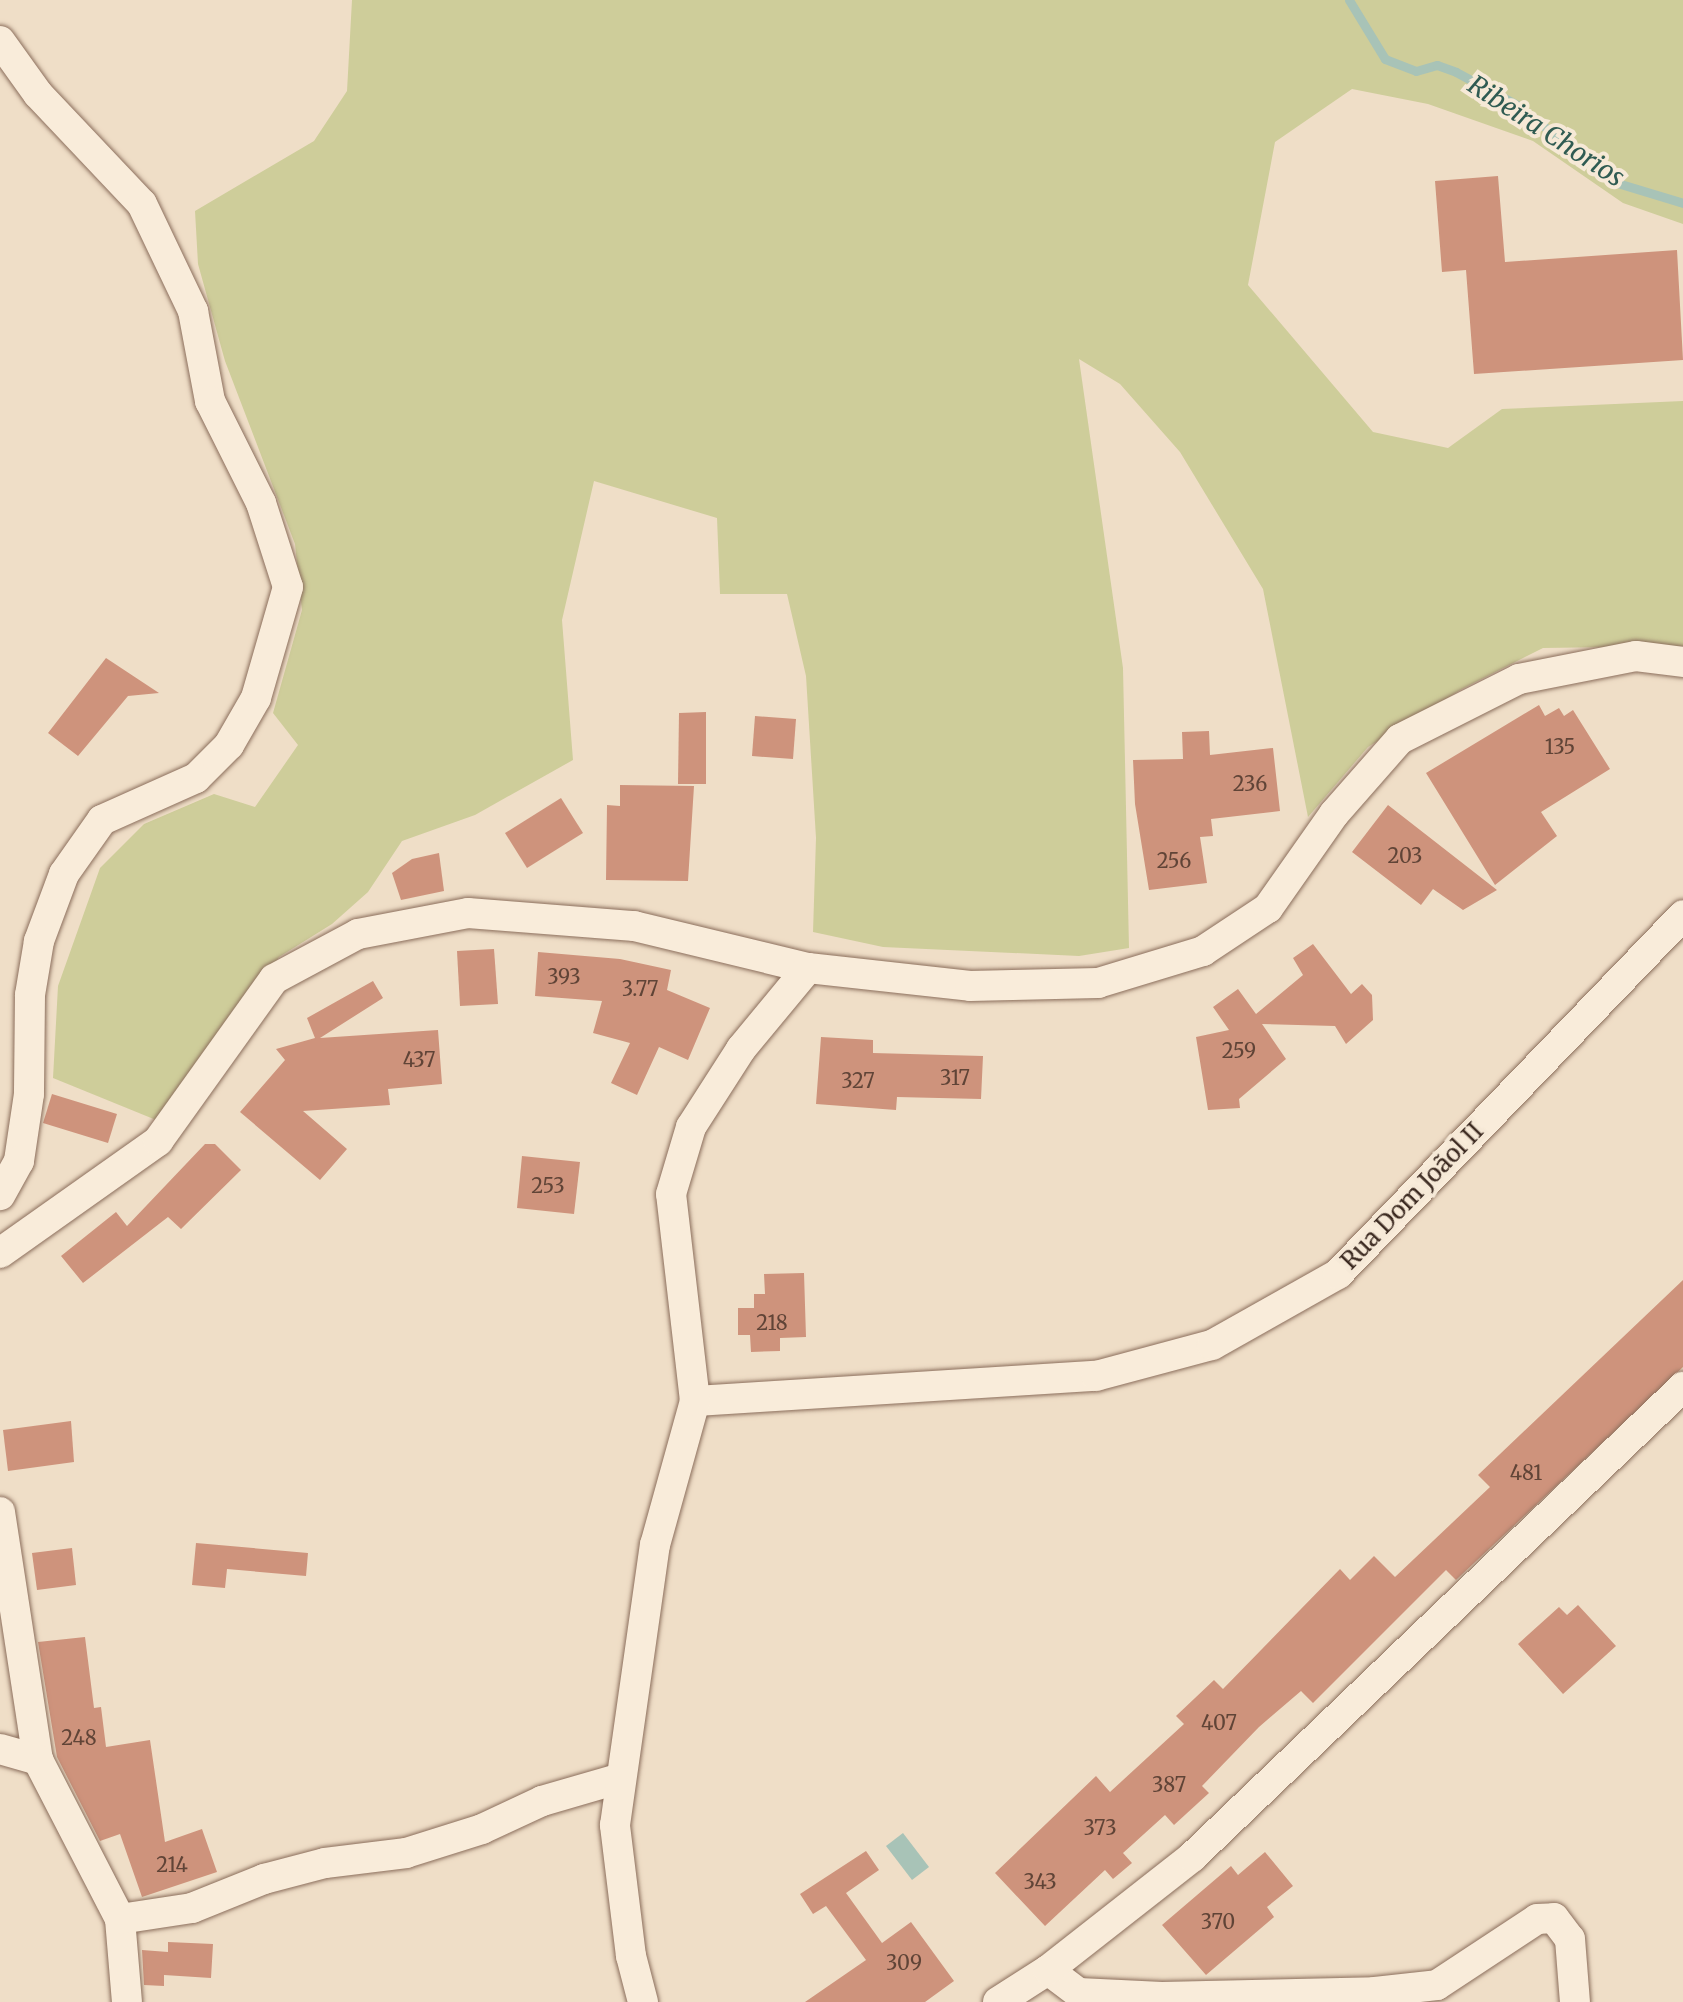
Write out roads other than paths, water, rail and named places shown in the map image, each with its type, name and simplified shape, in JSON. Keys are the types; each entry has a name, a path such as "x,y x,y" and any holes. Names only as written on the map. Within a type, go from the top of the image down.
{"street":[{"path":"0,41 38,94 142,204 193,311 210,401 261,503 288,587 256,698 229,745 196,778 102,820 64,874 39,941 30,995 29,1094 19,1161 0,1195"},
{"path":"0,1253 158,1141 274,979 358,934 468,913 634,926 808,968 970,986 1098,983 1203,951 1268,908 1334,814 1400,739 1519,679 1636,656 1683,662"},
{"name":"Rua Dom Joãol II","path":"695,1401 1096,1376 1212,1345 1338,1274 1683,915"},
{"path":"643,2002 631,1956 615,1825 655,1545 695,1401 671,1194 691,1127 741,1049 808,968"},
{"path":"998,2002 1048,1970 1192,1857 1683,1387"},
{"path":"0,1512 38,1760 120,1919 127,2002"},
{"path":"0,1749 38,1760"},
{"path":"120,1919 192,1908 264,1879 325,1863 406,1853 482,1829 542,1801 621,1778"},
{"path":"1048,1970 1079,1993 1162,1997 1375,1992 1437,1985 1537,1919 1554,1918 1570,1939 1575,2002"}],"waterway":[{"name":"Ribeira Chorios","path":"1349,0 1385,59 1416,71 1437,65 1456,72 1517,105 1614,182 1683,203"}]}
